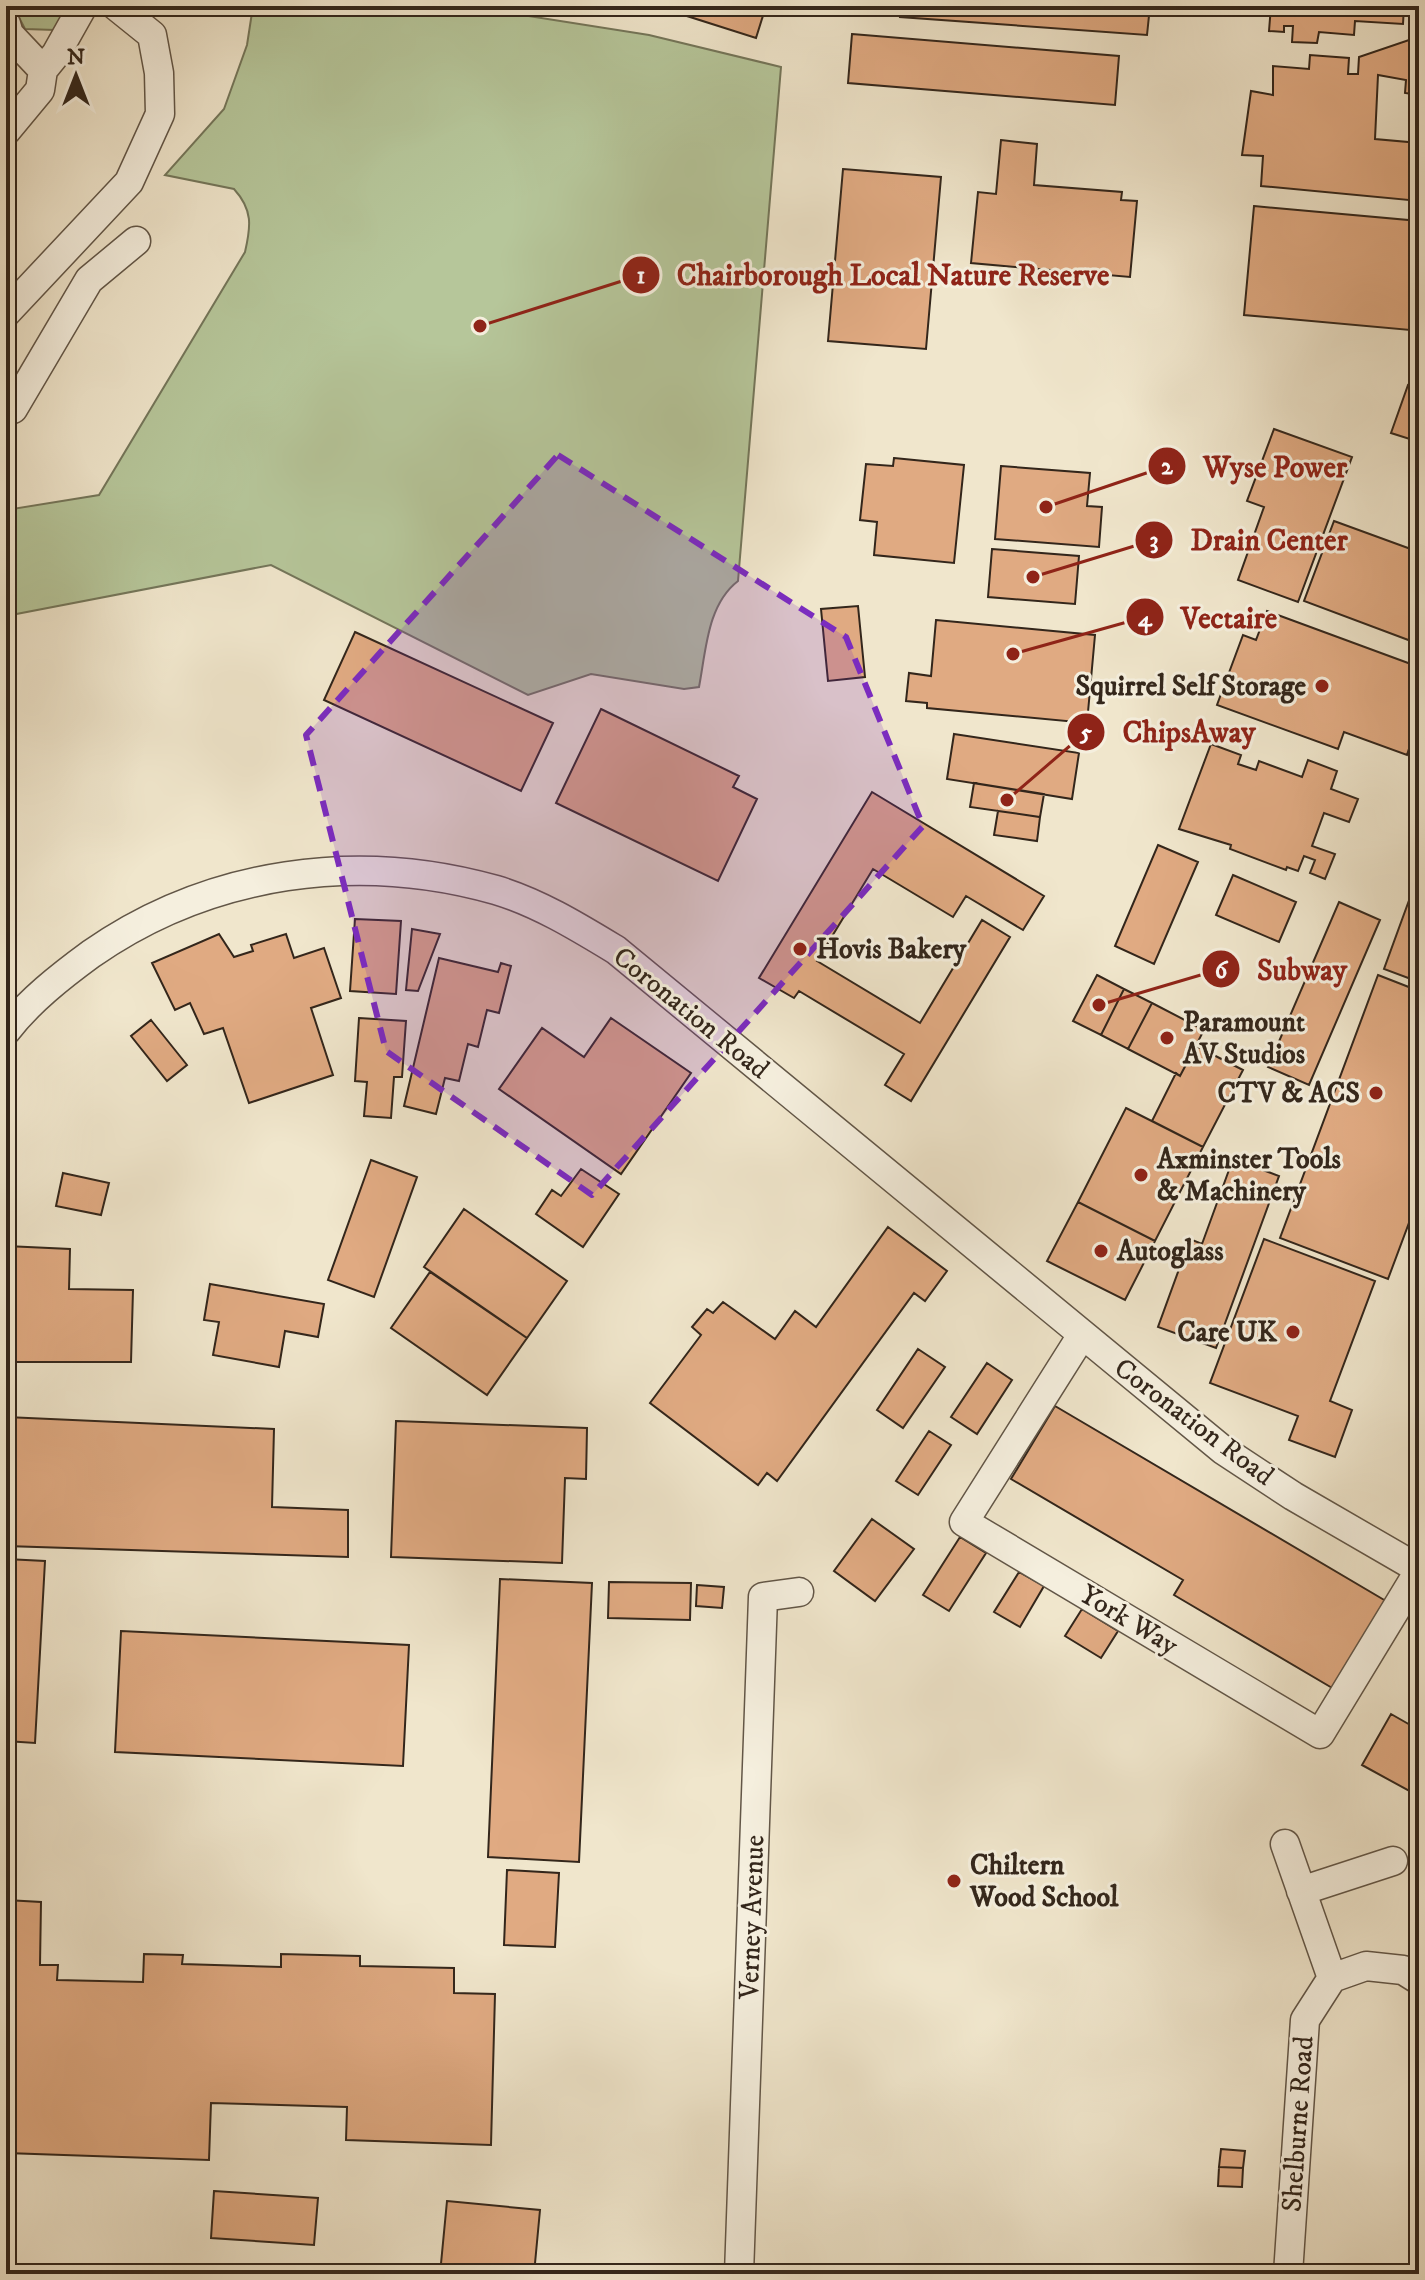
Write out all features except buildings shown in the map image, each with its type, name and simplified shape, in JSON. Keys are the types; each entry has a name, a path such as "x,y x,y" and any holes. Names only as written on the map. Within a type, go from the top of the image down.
{"street":[{"path":"6,131 40,90 43,70 56,54 83,6"},
{"path":"6,313 129,182 160,114 159,73 152,35 116,6"},
{"path":"6,24 9,34 43,70"},
{"path":"13,409 89,280 136,241"},
{"path":"57,257 89,280"},
{"name":"Coronation Road","path":"6,1031 63,974 118,936 179,905 244,883 372,869 436,875 499,891 558,916 637,966 1223,1450 1293,1496 1419,1570"},
{"name":"York Way","path":"1082,1335 964,1522 1320,1734 1419,1570"},
{"name":"Verney Avenue","path":"739,2274 763,1597 799,1592"},
{"path":"1285,1844 1332,1978 1366,1966 1403,1970 1419,1980"},
{"path":"1301,1891 1393,1861"},
{"name":"Shelburne Road","path":"1288,2274 1305,2020 1332,1978"}],"highlighted area":[{"path":"558,455 846,637 923,826 592,1195 386,1051 306,735"}],"green space":[{"path":"13,6 70,6 55,30 25,29"},
{"path":"253,6 465,6 649,35 781,67 738,581 728,591 714,616 699,687 684,689 591,674 528,695 271,565 6,616 6,510 99,495 245,252 249,219 245,204 234,189 165,175 224,109 247,45"}],"place":[{"name":"Chairborough Local Nature Reserve","path":"480,326"},
{"name":"Wyse Power","path":"1046,507"},
{"name":"Drain Center","path":"1033,577"},
{"name":"Vectaire","path":"1013,654"},
{"name":"Squirrel Self Storage","path":"1322,686"},
{"name":"ChipsAway","path":"1007,800"},
{"name":"Hovis Bakery","path":"800,949"},
{"name":"Subway","path":"1099,1005"},
{"name":"Paramount AV Studios","path":"1167,1038"},
{"name":"CTV & ACS","path":"1376,1093"},
{"name":"Axminster Tools & Machinery","path":"1141,1175"},
{"name":"Autoglass","path":"1101,1251"},
{"name":"Care UK","path":"1293,1332"},
{"name":"Chiltern Wood School","path":"954,1881"}]}
